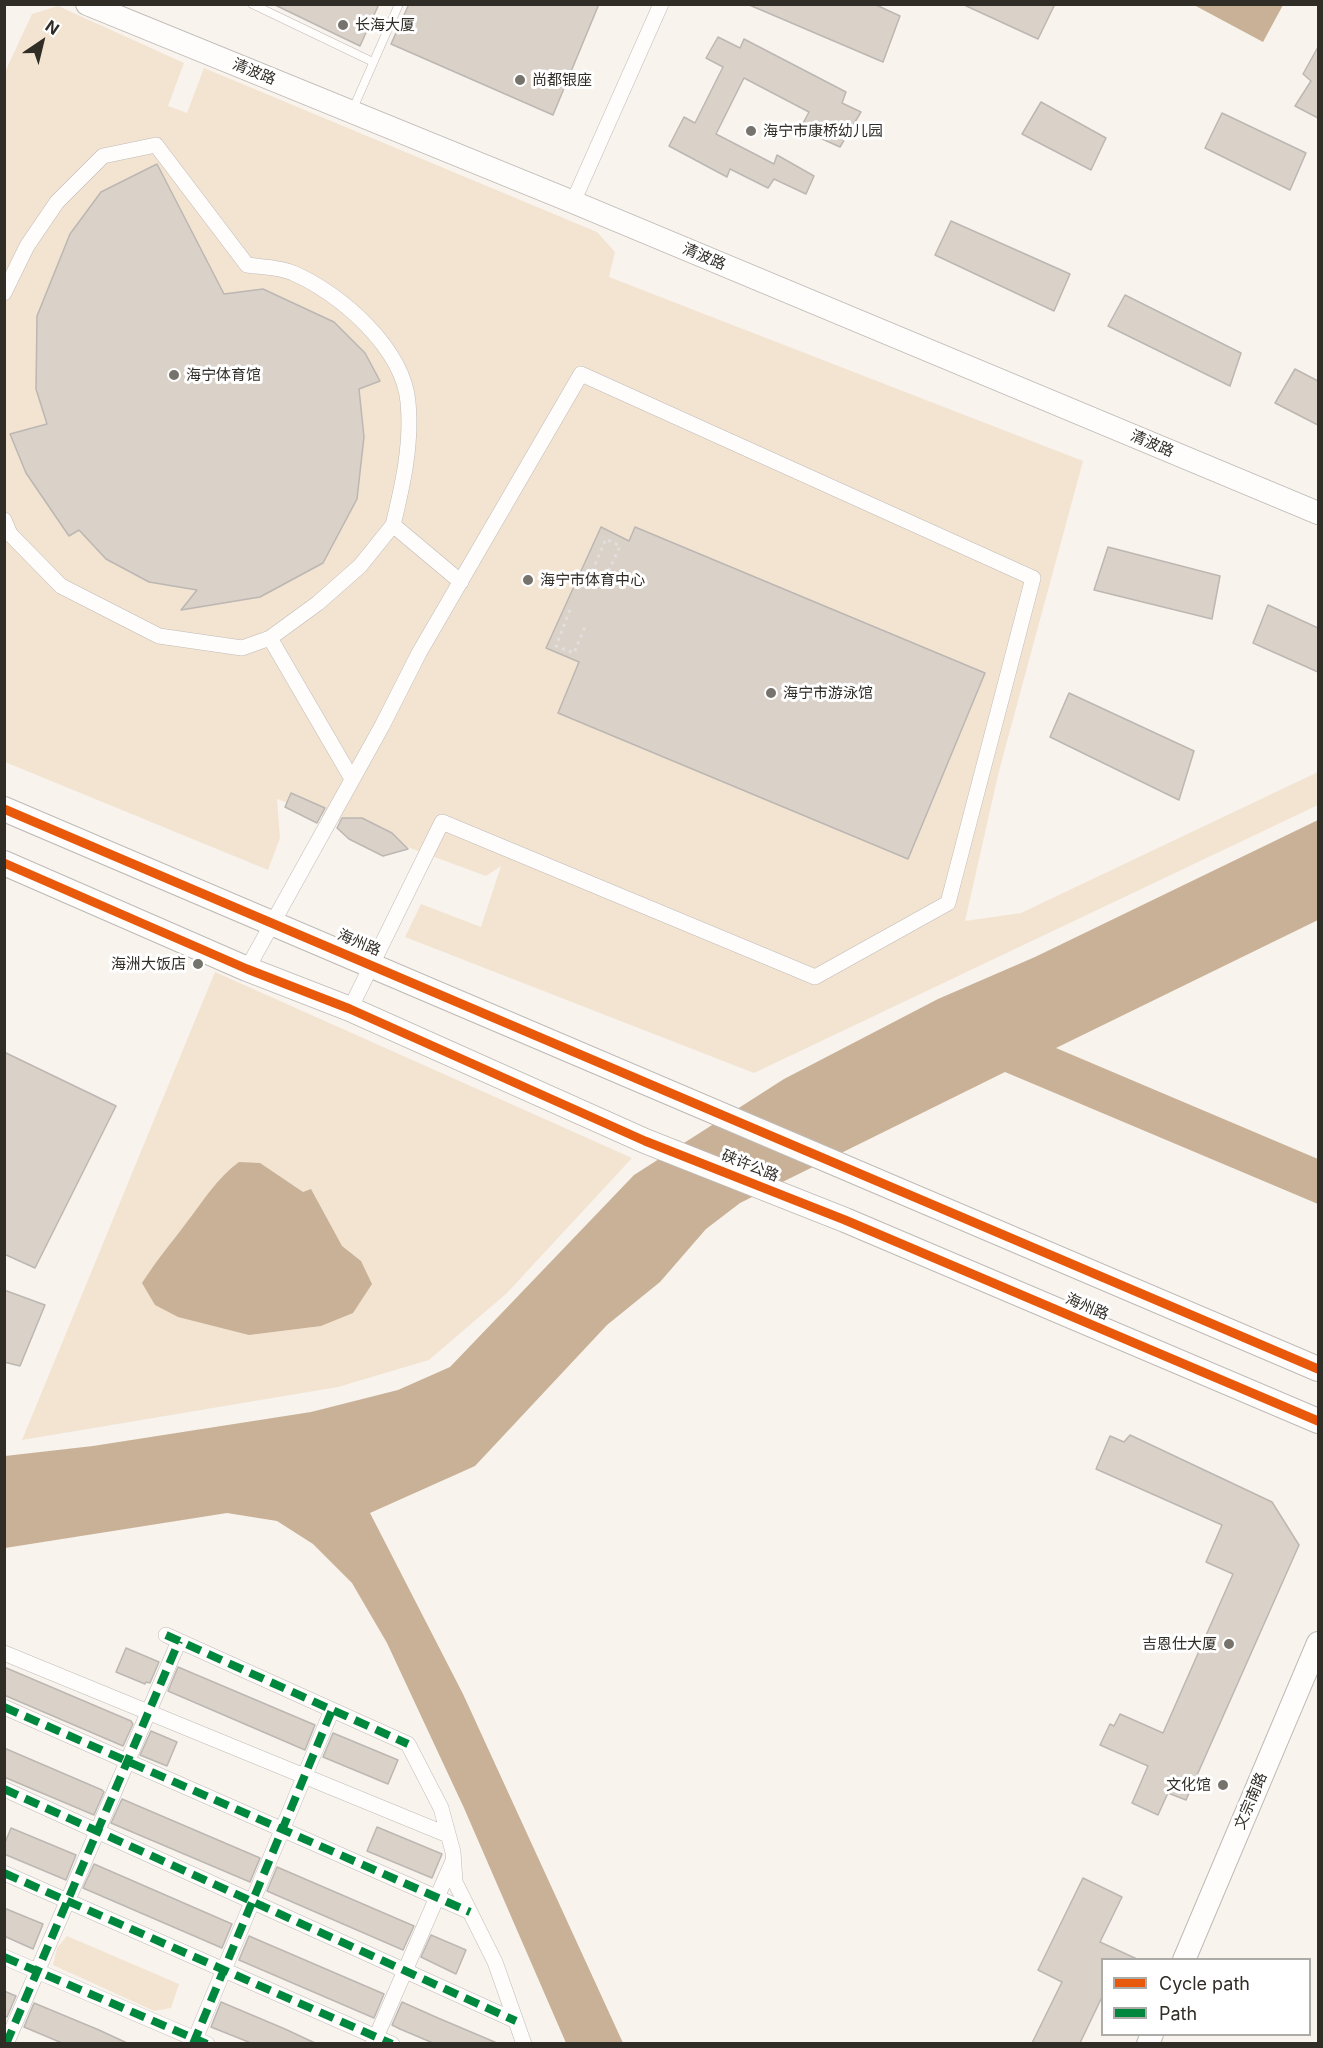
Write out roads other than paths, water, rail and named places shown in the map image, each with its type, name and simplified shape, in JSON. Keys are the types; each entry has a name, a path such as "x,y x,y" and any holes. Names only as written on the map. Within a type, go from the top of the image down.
{"main road":[{"name":"海州路","path":"4,809 1318,1369"},
{"path":"4,863 247,969 350,1009"},
{"name":"硖许公路","path":"350,1009 645,1141 844,1220"},
{"name":"海州路","path":"844,1220 1318,1421"}],"street":[{"name":"清波路","path":"87,4 573,202 1318,513"},
{"path":"573,202 661,4"},
{"path":"4,293 27,246 57,202 103,156 156,146 247,265 291,272 342,301 390,352 408,399 408,458 393,525 360,566 318,603 270,638 242,648 159,636 61,586 10,534 4,520"},
{"path":"247,969 461,582 581,374 1033,578 948,903 815,977 442,822 350,1009"},
{"path":"393,525 461,582"},
{"path":"270,638 352,779"},
{"path":"8,2041 148,1712 172,1638 408,1744 441,1808 453,1860 455,1882 495,1962 524,2043"},
{"name":"文宗南路","path":"1184,1958 1318,1643"},
{"path":"4,1653 448,1835"},
{"path":"4,1707 470,1912"},
{"path":"4,1957 198,2042 224,1969 332,1710"},
{"path":"4,1789 516,2021"},
{"path":"375,2040 453,1860"},
{"path":"4,1873 224,1969 375,2040 392,2043"}],"lane":[{"path":"252,4 374,62"},
{"path":"351,112 399,4"}],"place":[{"name":"长海大厦","path":"343,25"},
{"name":"尚都银座","path":"520,80"},
{"name":"海宁市康桥幼儿园","path":"751,131"},
{"name":"海宁体育馆","path":"174,375"},
{"name":"海宁市体育中心","path":"528,580"},
{"name":"海宁市游泳馆","path":"771,693"},
{"name":"海洲大饭店","path":"198,964"},
{"name":"吉恩仕大厦","path":"1229,1644"},
{"name":"文化馆","path":"1223,1785"}]}
